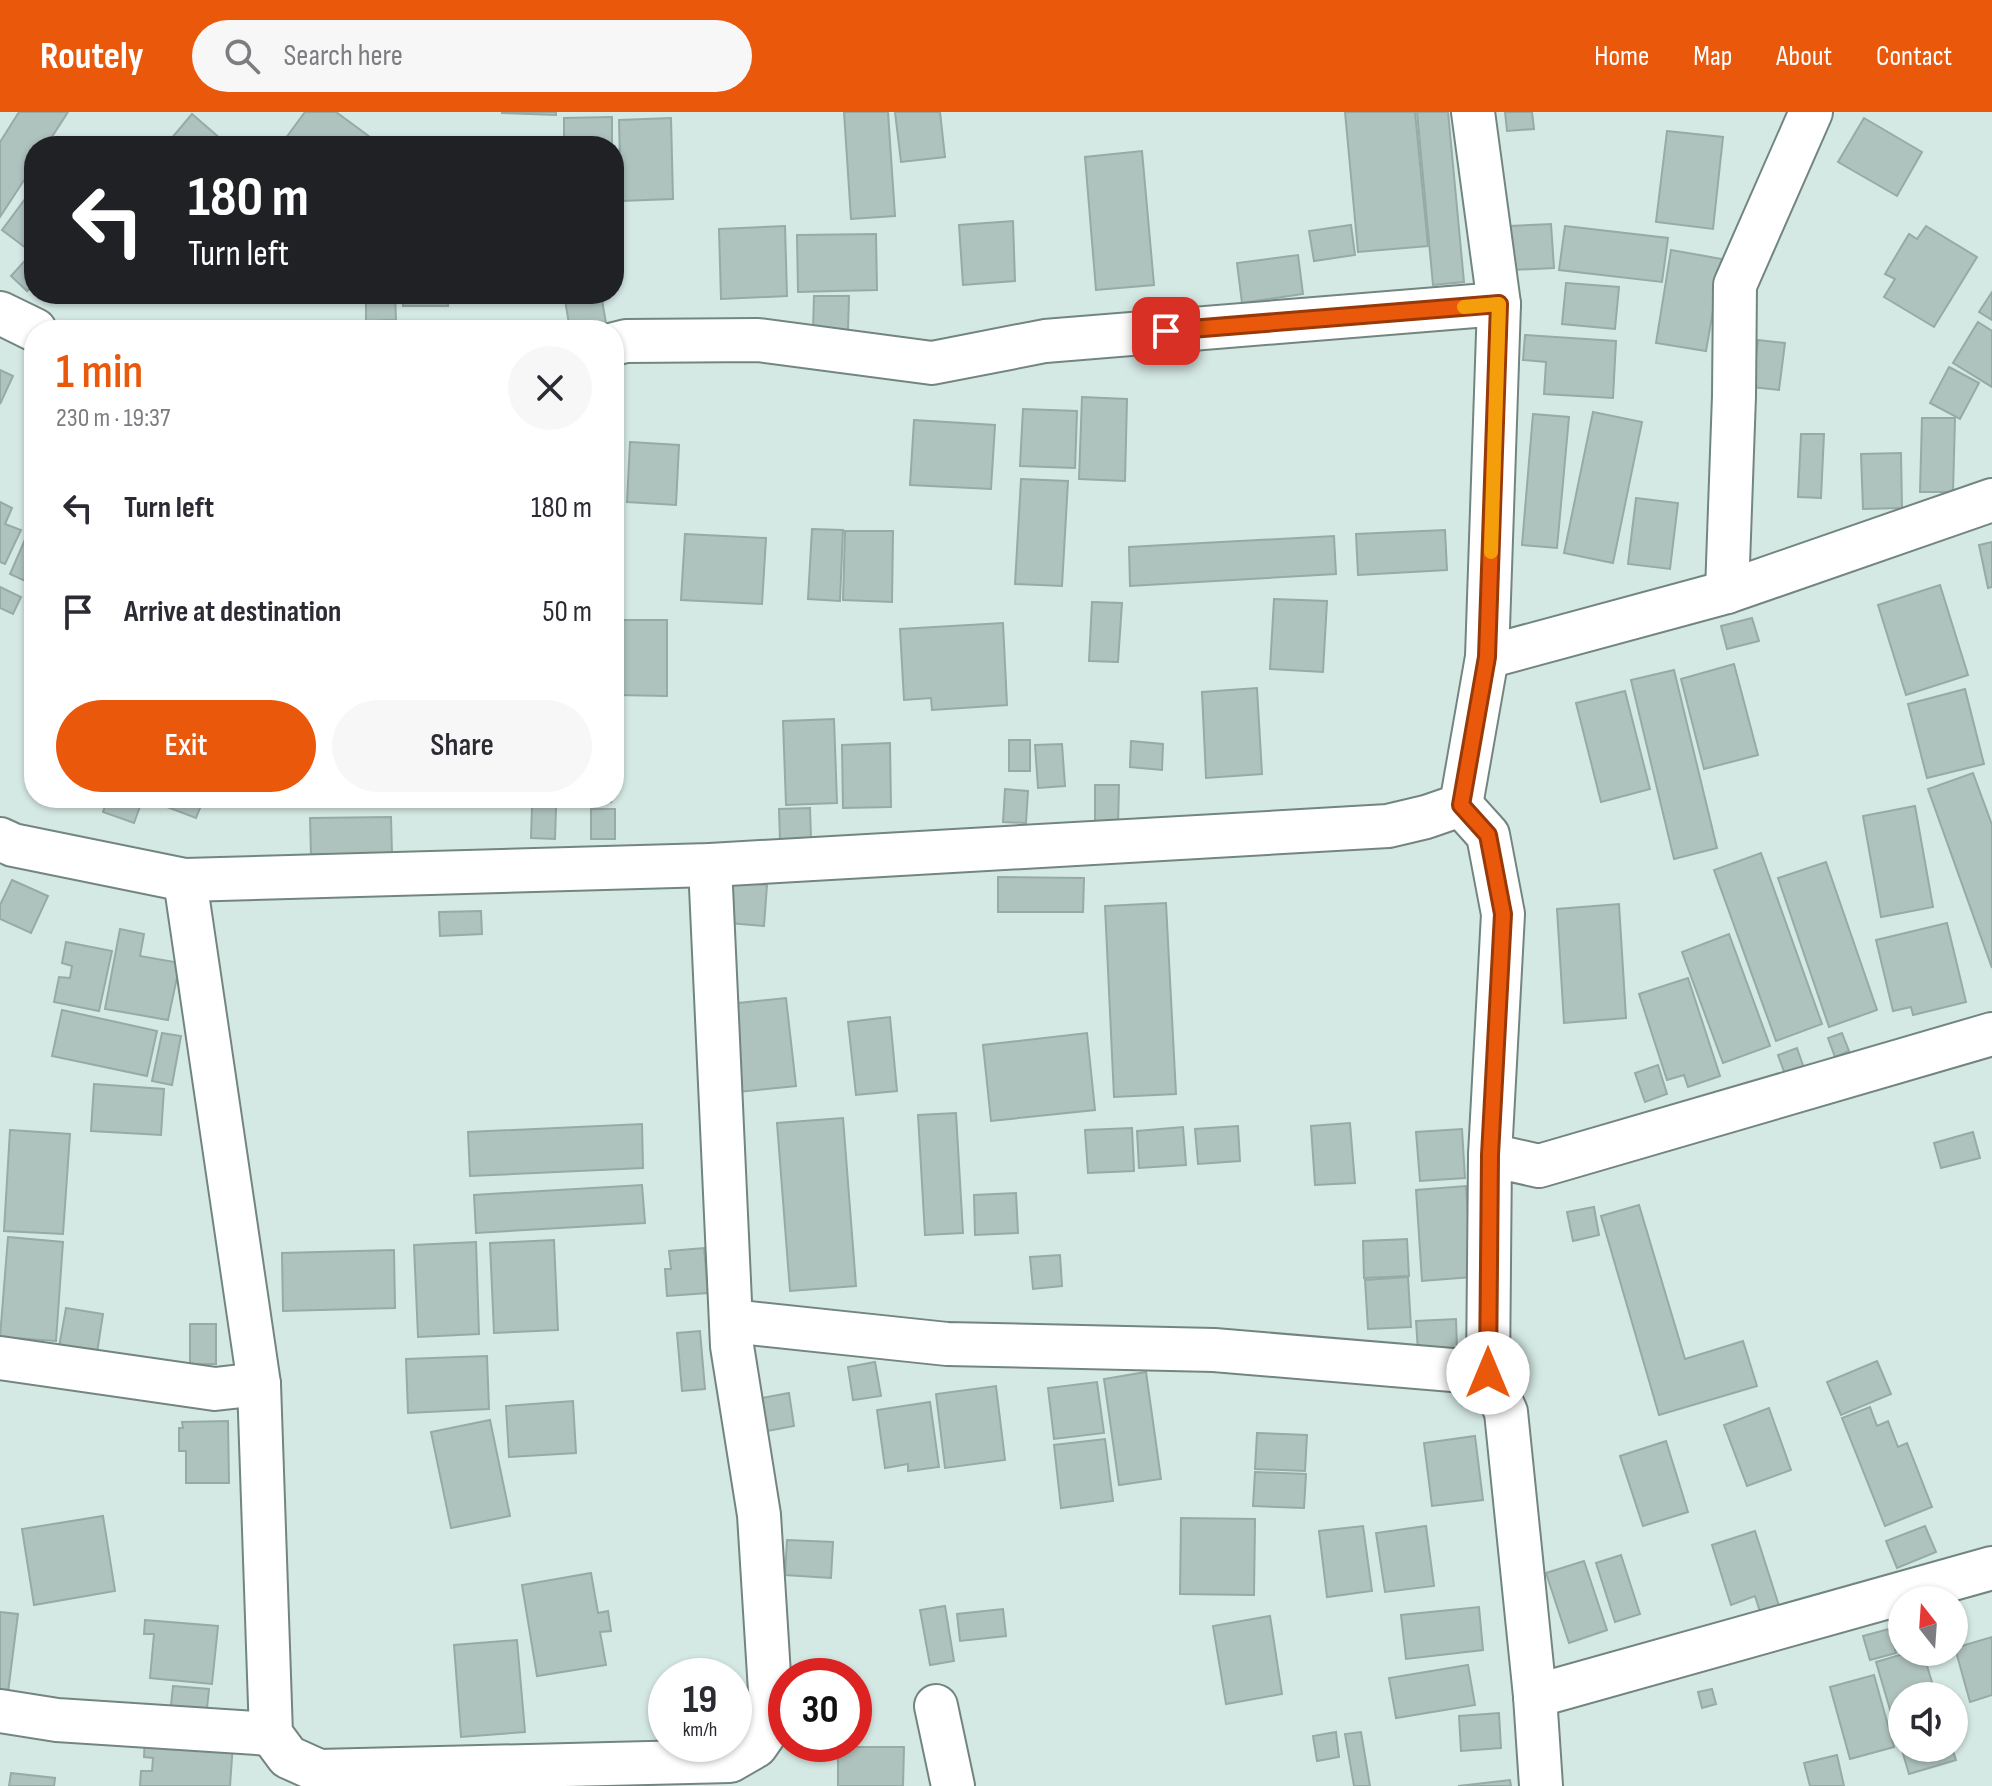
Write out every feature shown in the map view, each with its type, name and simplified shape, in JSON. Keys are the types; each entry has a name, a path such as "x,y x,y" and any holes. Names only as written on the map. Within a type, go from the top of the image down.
{"street":[{"path":"1461,805 1487,657 1499,304 1473,112"},
{"path":"1727,592 1735,285 1811,112"},
{"path":"624,342 758,340 932,363 1045,341 1499,304"},
{"path":"0,313 24,325"},
{"path":"1487,657 1727,592 1992,500"},
{"path":"0,839 13,845 185,880 710,865 1388,826 1461,805"},
{"path":"1461,805 1488,835 1503,914 1490,1155 1488,1373 1506,1412 1535,1696 1541,1786"},
{"path":"185,880 259,1384 271,1734 288,1757 319,1771 730,1761 756,1746 772,1723 759,1515 732,1346 710,865"},
{"path":"1490,1155 1539,1166 1992,1034"},
{"path":"731,1321 947,1344 1214,1350 1488,1373"},
{"path":"0,1358 215,1389 259,1384"},
{"path":"1535,1696 1992,1568"},
{"path":"936,1706 953,1786"},
{"path":"0,1711 57,1720 271,1734"}],"building":[{"path":"19,112 68,112 52,136 24,136 24,180 0,217 0,142"},
{"path":"305,112 336,112 369,136 287,136"},
{"path":"556,112 556,115 502,113"},
{"path":"844,112 888,112 895,216 851,219"},
{"path":"895,112 940,112 945,157 901,162"},
{"path":"1345,112 1415,112 1428,246 1358,252"},
{"path":"1417,112 1448,112 1464,282 1433,285"},
{"path":"1505,112 1532,112 1534,129 1507,131"},
{"path":"192,114 217,136 173,136"},
{"path":"612,117 612,136 564,136 564,118"},
{"path":"671,118 673,199 624,201 624,136 619,136 619,120"},
{"path":"1864,118 1922,152 1897,196 1838,162"},
{"path":"1667,131 1723,137 1713,229 1656,222"},
{"path":"1142,151 1154,285 1096,290 1085,157"},
{"path":"24,200 24,246 2,230"},
{"path":"1013,221 1015,281 963,285 959,225"},
{"path":"1551,224 1554,268 1513,270 1510,226"},
{"path":"1351,225 1355,255 1314,261 1309,231"},
{"path":"785,226 787,296 721,299 719,229"},
{"path":"1565,226 1668,238 1662,282 1559,270"},
{"path":"1926,226 1977,257 1934,327 1884,297 1895,279 1885,274 1909,234 1917,239"},
{"path":"876,234 877,290 798,292 797,235"},
{"path":"1671,250 1722,259 1706,351 1656,343"},
{"path":"1298,255 1303,294 1242,303 1237,263"},
{"path":"24,262 24,288 11,276"},
{"path":"1566,283 1619,287 1615,329 1562,324"},
{"path":"1992,292 1992,320 1979,312"},
{"path":"814,296 849,296 848,330 813,330"},
{"path":"366,304 395,304 396,320 366,320"},
{"path":"403,304 448,304 448,306"},
{"path":"566,304 603,304 605,320 568,320"},
{"path":"1978,322 1992,331 1992,387 1953,363"},
{"path":"1525,335 1616,341 1613,398 1544,394 1546,362 1523,360"},
{"path":"1758,340 1785,343 1779,390 1752,387"},
{"path":"1949,367 1979,383 1960,419 1930,403"},
{"path":"0,370 13,376 0,404"},
{"path":"1082,397 1127,399 1125,481 1079,479"},
{"path":"1023,409 1077,411 1075,468 1020,466"},
{"path":"1593,412 1642,422 1613,563 1564,553"},
{"path":"1533,414 1569,417 1557,548 1522,545"},
{"path":"1922,418 1955,418 1953,492 1920,492"},
{"path":"914,420 995,425 991,489 910,485"},
{"path":"1801,434 1824,434 1821,498 1798,497"},
{"path":"630,442 679,445 676,505 627,502"},
{"path":"1901,453 1902,508 1863,509 1861,454"},
{"path":"1021,479 1068,481 1062,586 1015,584"},
{"path":"1636,498 1678,503 1670,569 1628,564"},
{"path":"0,502 12,508 5,524 21,530 5,564 0,562"},
{"path":"812,529 843,530 840,601 808,599"},
{"path":"1445,530 1447,570 1358,575 1356,534"},
{"path":"845,531 893,531 892,602 843,600"},
{"path":"685,534 766,538 762,604 681,600"},
{"path":"1334,536 1336,574 1130,586 1129,547"},
{"path":"24,542 24,580 10,574"},
{"path":"1992,542 1992,587 1988,588 1979,545"},
{"path":"1940,585 1968,675 1906,695 1878,605"},
{"path":"0,587 21,597 13,614 0,608"},
{"path":"1274,599 1327,601 1323,672 1270,669"},
{"path":"1092,602 1122,603 1118,662 1089,661"},
{"path":"1752,618 1759,641 1727,649 1721,626"},
{"path":"624,620 667,620 667,696 624,695"},
{"path":"1003,623 1007,705 932,710 931,698 904,700 900,629"},
{"path":"1734,664 1758,755 1704,769 1681,679"},
{"path":"1674,670 1717,848 1674,859 1631,680"},
{"path":"1257,688 1262,774 1206,778 1202,692"},
{"path":"1965,689 1984,764 1927,778 1908,704"},
{"path":"1625,691 1650,789 1601,802 1576,703"},
{"path":"834,719 837,803 786,805 783,721"},
{"path":"1009,740 1030,740 1030,771 1009,771"},
{"path":"1131,741 1163,744 1162,770 1130,767"},
{"path":"890,743 891,807 843,808 842,745"},
{"path":"1062,744 1065,786 1038,788 1035,745"},
{"path":"1973,773 1992,825 1992,968 1928,789"},
{"path":"1095,785 1119,785 1118,827 1095,827"},
{"path":"1005,789 1028,791 1026,823 1003,822"},
{"path":"1915,806 1933,907 1881,917 1863,816"},
{"path":"104,808 139,808 134,823 103,812"},
{"path":"170,808 200,808 196,818"},
{"path":"532,808 556,808 555,839 531,838"},
{"path":"810,808 811,839 780,841 779,809"},
{"path":"591,809 615,809 615,839 591,839"},
{"path":"391,817 392,854 311,855 310,818"},
{"path":"1761,853 1822,1024 1776,1041 1714,870"},
{"path":"1826,862 1877,1010 1829,1027 1778,878"},
{"path":"998,877 1084,878 1083,912 998,912"},
{"path":"12,880 48,896 31,933 0,919 0,905"},
{"path":"721,881 767,885 764,926 717,922"},
{"path":"1166,903 1176,1094 1114,1097 1105,906"},
{"path":"1619,904 1626,1018 1564,1023 1557,909"},
{"path":"481,911 482,934 440,936 439,912"},
{"path":"1947,923 1966,1002 1913,1015 1911,1007 1893,1011 1876,940"},
{"path":"120,929 144,934 140,956 180,963 168,1020 105,1009"},
{"path":"1729,934 1770,1046 1723,1063 1682,952"},
{"path":"66,942 112,951 99,1011 54,1002 59,977 70,978 72,966 62,963"},
{"path":"1688,978 1720,1076 1688,1087 1684,1075 1667,1080 1639,994"},
{"path":"786,998 796,1086 739,1092 729,1004"},
{"path":"62,1010 157,1031 147,1076 52,1056"},
{"path":"890,1017 897,1091 856,1095 848,1022"},
{"path":"162,1033 181,1036 172,1085 152,1081"},
{"path":"1087,1033 1095,1110 991,1121 983,1045"},
{"path":"1842,1033 1849,1051 1835,1057 1828,1038"},
{"path":"1797,1048 1805,1071 1786,1077 1778,1055"},
{"path":"1658,1065 1667,1094 1645,1102 1635,1073"},
{"path":"94,1084 164,1089 161,1135 91,1131"},
{"path":"956,1113 963,1233 925,1235 918,1115"},
{"path":"843,1118 856,1286 790,1291 777,1123"},
{"path":"1350,1123 1355,1183 1315,1185 1311,1126"},
{"path":"642,1124 643,1168 470,1176 468,1132"},
{"path":"1238,1126 1240,1161 1198,1164 1195,1129"},
{"path":"1183,1127 1186,1165 1139,1168 1137,1131"},
{"path":"1132,1128 1134,1171 1088,1173 1085,1130"},
{"path":"1462,1129 1465,1178 1420,1181 1416,1132"},
{"path":"10,1130 70,1134 63,1234 4,1231"},
{"path":"1973,1132 1980,1158 1941,1168 1934,1143"},
{"path":"642,1185 645,1223 476,1233 474,1195"},
{"path":"1466,1186 1472,1277 1422,1281 1416,1190"},
{"path":"1016,1193 1018,1233 975,1235 974,1195"},
{"path":"1639,1205 1685,1359 1743,1341 1757,1386 1659,1415 1601,1216"},
{"path":"1594,1207 1599,1235 1573,1241 1567,1212"},
{"path":"8,1237 63,1242 56,1341 0,1337"},
{"path":"1407,1239 1409,1276 1364,1278 1363,1241"},
{"path":"554,1240 558,1330 494,1333 490,1243"},
{"path":"476,1242 479,1334 418,1337 414,1245"},
{"path":"704,1248 708,1293 667,1296 665,1269 671,1269 669,1251"},
{"path":"394,1250 395,1308 283,1311 282,1253"},
{"path":"1060,1255 1062,1286 1033,1289 1030,1257"},
{"path":"1408,1277 1411,1327 1368,1329 1365,1280"},
{"path":"66,1308 103,1314 97,1353 59,1347"},
{"path":"1456,1319 1457,1348 1418,1351 1416,1321"},
{"path":"190,1324 216,1324 216,1364 190,1364"},
{"path":"700,1331 705,1389 682,1391 677,1333"},
{"path":"487,1356 489,1409 408,1413 406,1359"},
{"path":"1877,1361 1891,1394 1841,1415 1827,1382"},
{"path":"875,1362 881,1396 853,1400 848,1367"},
{"path":"1146,1372 1161,1479 1119,1485 1104,1379"},
{"path":"1097,1382 1104,1433 1054,1439 1048,1388"},
{"path":"996,1386 1005,1460 945,1468 936,1394"},
{"path":"789,1393 794,1426 767,1431 762,1398"},
{"path":"573,1401 576,1453 509,1457 506,1406"},
{"path":"930,1402 939,1467 908,1471 908,1464 885,1468 877,1410"},
{"path":"1870,1407 1877,1426 1888,1421 1898,1447 1907,1443 1932,1507 1885,1526 1842,1418"},
{"path":"1769,1408 1791,1470 1747,1486 1724,1425"},
{"path":"490,1420 510,1516 451,1528 431,1432"},
{"path":"228,1421 229,1483 186,1483 186,1451 179,1451 182,1422"},
{"path":"1257,1433 1307,1435 1305,1471 1255,1469"},
{"path":"1475,1436 1483,1500 1432,1506 1424,1443"},
{"path":"1105,1439 1113,1501 1061,1508 1054,1445"},
{"path":"1666,1441 1688,1512 1643,1526 1620,1456"},
{"path":"1255,1472 1306,1474 1304,1508 1253,1506"},
{"path":"103,1516 115,1591 34,1605 22,1529"},
{"path":"1181,1518 1255,1519 1254,1595 1180,1594"},
{"path":"1363,1526 1372,1591 1327,1597 1319,1531"},
{"path":"1426,1526 1434,1586 1385,1592 1376,1533"},
{"path":"1925,1526 1936,1552 1897,1568 1886,1541"},
{"path":"1755,1531 1780,1609 1761,1615 1755,1596 1731,1605 1712,1545"},
{"path":"787,1540 833,1542 831,1578 785,1575"},
{"path":"1621,1555 1640,1614 1615,1622 1596,1563"},
{"path":"1584,1561 1607,1630 1569,1643 1546,1573"},
{"path":"591,1573 598,1613 608,1611 611,1631 600,1632 606,1665 537,1676 522,1585"},
{"path":"945,1606 954,1661 930,1665 920,1610"},
{"path":"1479,1607 1483,1650 1406,1659 1401,1615"},
{"path":"1003,1609 1006,1636 960,1641 957,1614"},
{"path":"0,1612 18,1614 7,1700 0,1699"},
{"path":"1270,1616 1282,1694 1226,1704 1213,1626"},
{"path":"145,1620 218,1626 212,1684 150,1678 154,1634 144,1634"},
{"path":"1888,1629 1888,1655 1870,1660 1863,1636"},
{"path":"1992,1637 1992,1695 1970,1702 1968,1682 1964,1682 1960,1666 1968,1666 1968,1644"},
{"path":"517,1640 525,1732 461,1737 454,1645"},
{"path":"1888,1658 1888,1666 1927,1666 1932,1682 1888,1682 1888,1703 1876,1662"},
{"path":"1468,1665 1475,1705 1396,1718 1389,1678"},
{"path":"1874,1675 1888,1725 1888,1749 1850,1759 1830,1687"},
{"path":"173,1686 209,1689 206,1718 170,1715"},
{"path":"1712,1689 1716,1704 1702,1708 1698,1692"},
{"path":"1499,1713 1501,1748 1461,1751 1459,1716"},
{"path":"1336,1732 1339,1757 1317,1761 1313,1736"},
{"path":"1361,1732 1370,1786 1354,1786 1345,1734"},
{"path":"145,1738 233,1743 230,1786 140,1786 141,1771 152,1771 153,1758 144,1757"},
{"path":"872,1747 904,1747 903,1786 838,1786 838,1762 872,1762"},
{"path":"1837,1755 1844,1786 1810,1786 1804,1763"},
{"path":"1905,1762 1949,1762 1909,1774"},
{"path":"11,1773 55,1778 54,1786 9,1786"},
{"path":"1510,1780 1511,1786 1458,1786"}],"slow traffic":[{"path":"1464,307 1499,304 1491,552"}],"route":[{"path":"1166,331 1499,304 1487,657 1461,805 1488,835 1503,914 1490,1155 1488,1373"}]}
